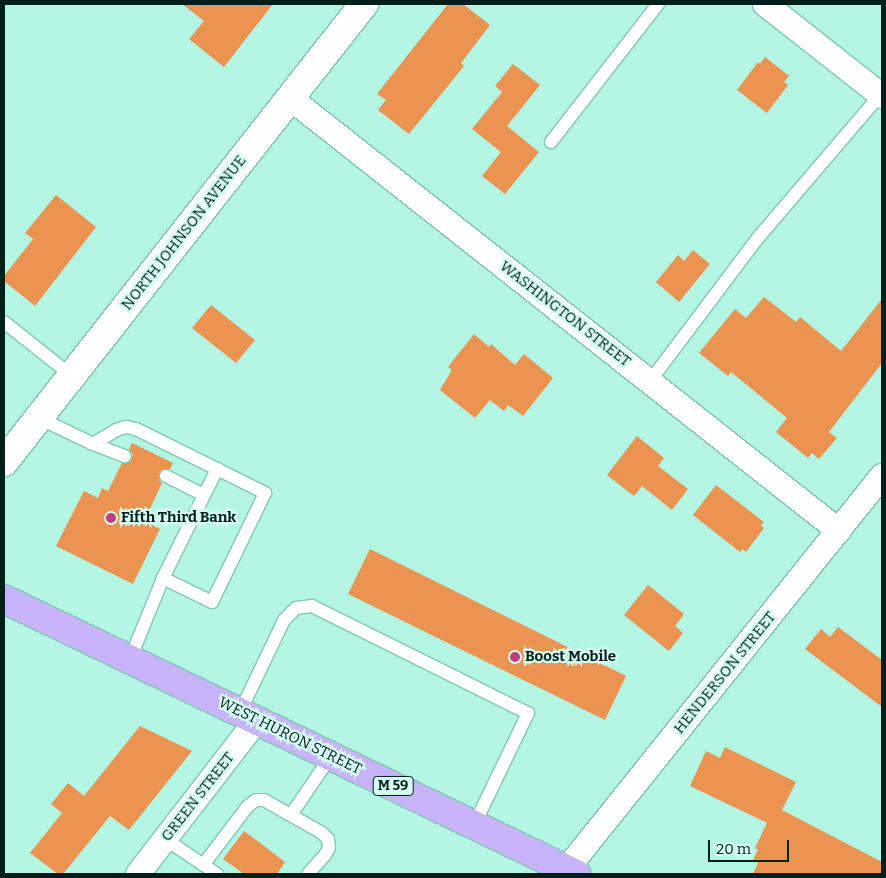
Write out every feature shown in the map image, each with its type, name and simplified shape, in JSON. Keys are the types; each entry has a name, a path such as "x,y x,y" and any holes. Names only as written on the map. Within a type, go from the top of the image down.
{"highway":[{"name":"WEST HURON STREET","path":"4,598 571,872"}],"street":[{"name":"NORTH JOHNSON AVENUE","path":"4,462 364,4"},
{"path":"764,4 881,96"},
{"name":"WASHINGTON STREET","path":"290,98 839,531"},
{"name":"HENDERSON STREET","path":"571,872 839,531 879,485"},
{"name":"GREEN STREET","path":"138,874 165,839 249,716"}],"lane":[{"path":"551,142 658,4"},
{"path":"650,381 757,239 881,96"},
{"path":"4,322 72,376"},
{"path":"38,418 93,444 125,456"},
{"path":"93,444 116,430 126,427 136,429 265,492 212,602 163,578"},
{"path":"130,659 163,578 217,469"},
{"path":"166,476 204,495"},
{"path":"249,716 284,620 296,608 312,606 528,713 474,825"},
{"path":"290,815 331,756"},
{"path":"203,865 248,806 256,800 264,800 322,833 328,839 329,848 308,874"},
{"path":"165,839 217,874"}],"building":[{"path":"182,4 273,4 224,67 189,39 204,21"},
{"path":"448,4 463,4 490,25 461,63 464,66 409,134 378,110 386,100 377,94"},
{"path":"765,57 789,76 784,82 788,85 767,113 737,90 758,62 760,64"},
{"path":"513,64 540,85 507,126 539,152 505,194 482,176 501,152 472,129 502,92 495,86"},
{"path":"56,195 96,227 35,306 4,281 4,276 33,239 25,233"},
{"path":"693,250 710,264 679,302 656,282 678,255 684,261"},
{"path":"764,297 796,322 800,317 841,351 882,299 882,363 829,432 837,438 819,459 812,453 808,458 776,432 787,418 731,372 728,376 699,353 735,309 746,318"},
{"path":"211,305 255,340 236,363 192,328"},
{"path":"474,334 489,347 491,344 515,365 524,354 553,378 523,416 508,405 504,411 490,400 475,418 440,390 452,370 448,367"},
{"path":"637,436 664,458 658,466 688,489 672,510 642,486 634,496 607,475"},
{"name":"Fifth Third Bank","path":"132,443 173,463 170,469 162,469 159,473 159,480 162,483 149,511 154,513 149,523 160,529 133,584 56,546 84,491 98,498 102,488 108,491 122,463 130,462 133,455 129,449"},
{"path":"716,485 764,522 761,525 764,528 746,552 743,549 740,552 693,515"},
{"path":"370,549 626,676 605,720 348,594"},
{"path":"648,585 684,614 675,626 683,633 669,651 624,615"},
{"path":"838,627 882,660 882,707 805,649 821,629 830,637"},
{"path":"140,726 192,751 129,830 110,816 63,874 58,874 30,853 62,813 51,804 68,783 84,796"},
{"path":"725,747 796,782 782,810 882,862 882,874 753,874 758,863 753,860 758,850 755,848 767,823 690,786 706,751 720,758"},
{"path":"244,831 285,862 277,874 244,874 223,859"}],"place":[{"name":"Fifth Third Bank","path":"111,518"},
{"name":"Boost Mobile","path":"515,657"}]}
